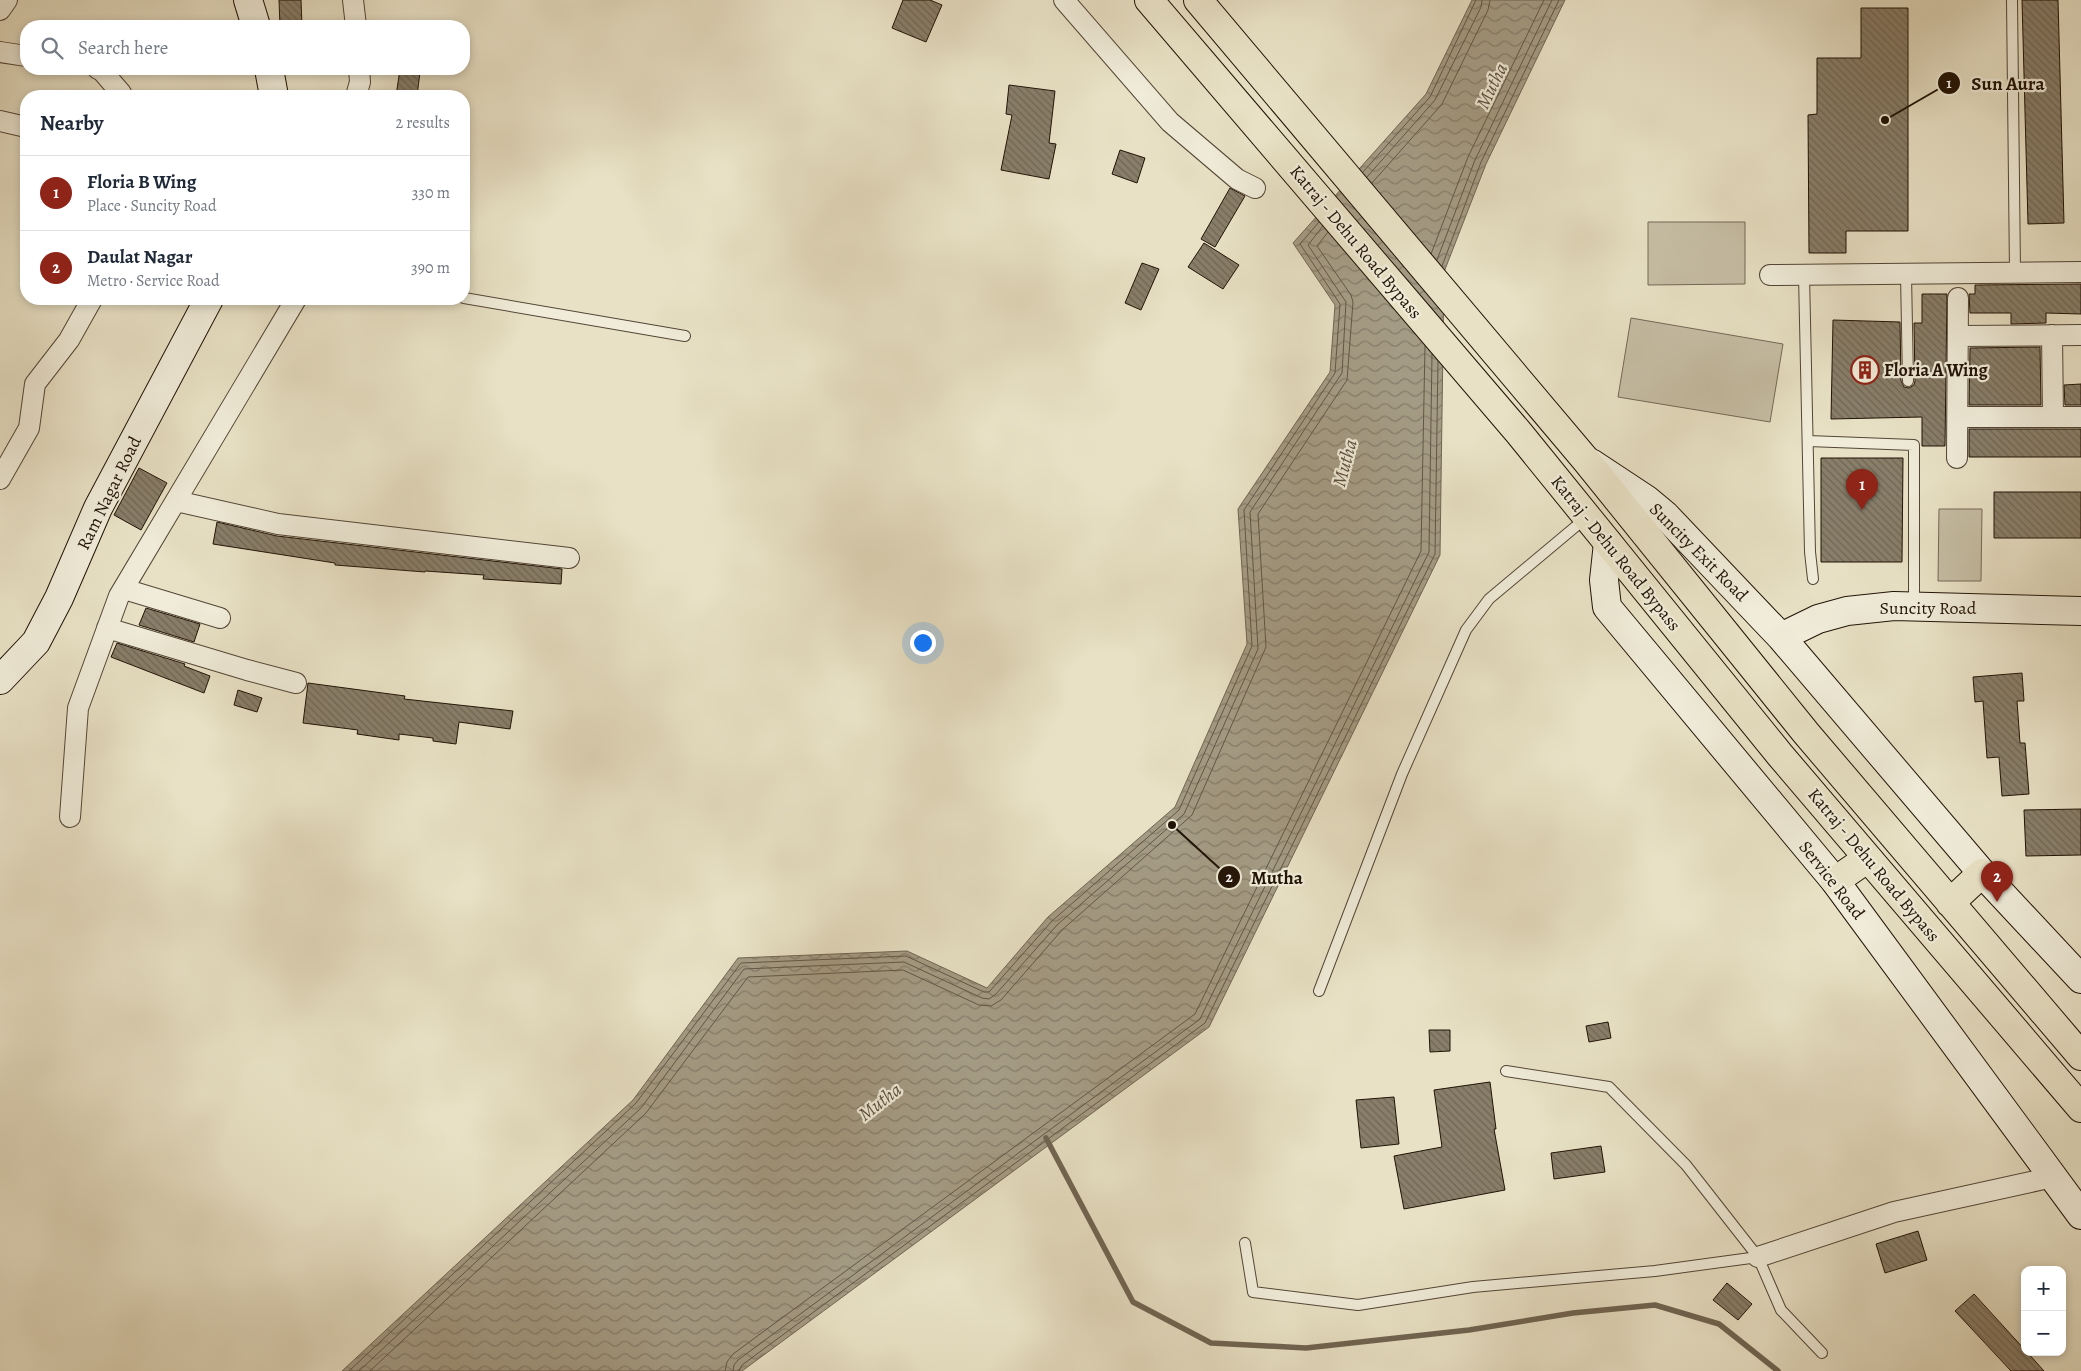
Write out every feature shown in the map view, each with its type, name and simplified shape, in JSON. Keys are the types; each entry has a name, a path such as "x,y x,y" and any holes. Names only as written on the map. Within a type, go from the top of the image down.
{"highway":[{"name":"Katraj - Dehu Road Bypass","path":"1149,0 1519,433 1780,755 2081,1108"},
{"name":"Katraj - Dehu Road Bypass","path":"1198,0 1585,459 1806,733 2081,1056"},
{"path":"1835,881 1868,858"},
{"path":"1950,903 1982,873"}],"street":[{"path":"0,10 7,0"},
{"path":"248,0 254,20"},
{"path":"353,0 355,20"},
{"path":"1064,0 1170,122 1237,179 1255,188"},
{"path":"0,52 20,55"},
{"path":"104,75 118,90"},
{"path":"270,75 273,90"},
{"path":"358,90 359,75"},
{"path":"0,121 20,126"},
{"path":"1770,275 2081,272"},
{"path":"1957,458 1958,298"},
{"path":"0,479 28,428 35,384 69,340 89,305"},
{"name":"Ram Nagar Road","path":"0,680 36,642 59,598 98,508 206,305"},
{"path":"70,817 78,708 107,628 124,589 292,305"},
{"path":"2052,335 2054,416"},
{"path":"1958,336 2081,335"},
{"path":"1958,417 2081,417"},
{"name":"Suncity Exit Road","path":"1585,459 1648,500 1665,515 1781,637"},
{"path":"176,502 278,524 569,558"},
{"name":"Service Road","path":"1608,543 1604,580 1607,607 1835,881 2081,1215"},
{"path":"124,589 220,618"},
{"name":"Suncity Road","path":"1781,637 1818,619 1847,610 1914,606 2081,611"},
{"path":"107,628 247,670 296,682"},
{"path":"1781,637 1982,873 2081,979"},
{"path":"1758,1257 1894,1212 2054,1177"}],"lane":[{"path":"2012,0 2015,272"},
{"path":"1906,274 1908,381"},
{"path":"1804,275 1810,552 1813,580"},
{"path":"470,299 685,336"},
{"path":"1808,441 1914,445 1914,606"},
{"path":"1319,991 1402,774 1466,630 1489,599 1587,517"},
{"path":"1506,1071 1609,1087 1686,1165 1758,1257 1781,1310 1822,1353"},
{"path":"1245,1243 1253,1292 1358,1305 1473,1287 1655,1271 1758,1257"}],"shaded area":[{"path":"1648,222 1745,222 1745,284 1648,285"},
{"path":"1631,318 1783,344 1770,422 1618,397"},
{"path":"1939,509 1982,509 1981,581 1938,581"}],"water":[{"path":"1472,0 1565,0 1486,164 1444,272 1440,555 1209,1027 742,1371 342,1371 633,1100 738,958 907,951 987,988 1048,917 1175,807 1247,644 1238,509 1330,372 1335,305 1293,243 1426,94"}],"building":[{"path":"279,0 301,0 302,20 280,20"},
{"path":"903,0 930,0 942,5 926,42 892,28"},
{"path":"2022,0 2058,0 2064,223 2028,224"},
{"path":"1861,8 1908,8 1908,231 1846,231 1846,253 1809,253 1808,115 1817,114 1817,58 1861,58"},
{"path":"399,75 420,75 418,90 397,90"},
{"path":"1009,85 1055,91 1049,143 1056,144 1049,179 1001,170 1012,115 1006,114"},
{"path":"1120,150 1145,158 1137,183 1112,174"},
{"path":"1230,188 1245,196 1215,247 1201,239"},
{"path":"1204,243 1239,265 1223,289 1188,267"},
{"path":"1142,263 1159,269 1141,310 1125,303"},
{"path":"2081,284 2081,314 2046,313 2046,323 2011,324 2011,313 1970,313 1969,294 1975,294 1975,285"},
{"path":"1922,294 1947,294 1945,446 1922,446 1922,417 1831,419 1833,320 1900,322 1901,381 1904,387 1909,388 1914,385 1915,381 1914,323 1922,323"},
{"path":"2040,347 2041,405 1969,405 1970,348"},
{"path":"2081,384 2081,405 2065,405 2064,385"},
{"path":"1969,429 2081,429 2081,457 1969,457"},
{"path":"1821,458 1903,458 1902,562 1821,562"},
{"path":"139,468 167,483 141,530 114,515"},
{"path":"1994,492 2081,492 2081,538 1994,538"},
{"path":"217,522 277,536 562,569 561,584 483,579 484,575 335,565 335,563 213,544"},
{"path":"146,608 200,624 194,642 139,625"},
{"path":"117,643 185,664 184,666 210,676 204,693 111,657"},
{"path":"2022,673 2024,701 2017,701 2020,743 2025,743 2029,794 2002,796 1999,757 1987,758 1983,701 1975,702 1973,677"},
{"path":"308,683 405,696 404,699 513,711 510,729 459,722 456,744 433,741 433,738 399,734 399,740 357,734 358,730 303,723"},
{"path":"238,690 262,698 257,712 234,705"},
{"path":"2081,809 2081,855 2026,856 2024,810"},
{"path":"1608,1022 1611,1038 1589,1042 1586,1026"},
{"path":"1429,1030 1450,1030 1450,1051 1430,1052"},
{"path":"1490,1082 1496,1129 1494,1129 1505,1190 1404,1209 1394,1156 1442,1147 1434,1090"},
{"path":"1394,1097 1399,1144 1361,1148 1356,1100"},
{"path":"1601,1146 1605,1172 1554,1179 1551,1153"},
{"path":"1918,1231 1927,1260 1885,1273 1876,1244"},
{"path":"1727,1283 1752,1304 1738,1320 1713,1300"},
{"path":"1974,1294 2021,1346 2021,1356 2031,1356 2044,1371 2011,1371 1955,1311"}],"waterway":[{"path":"1046,1138 1133,1302 1211,1343 1306,1348 1469,1330 1573,1313 1655,1305 1719,1324 1778,1371"}],"place":[{"name":"Sun Aura","path":"1885,120"},
{"name":"Floria A Wing","path":"1865,370"},
{"name":"Floria B Wing","path":"1862,510"},
{"name":"Mutha","path":"1172,825"},
{"name":"Daulat Nagar","path":"1997,902"}]}
